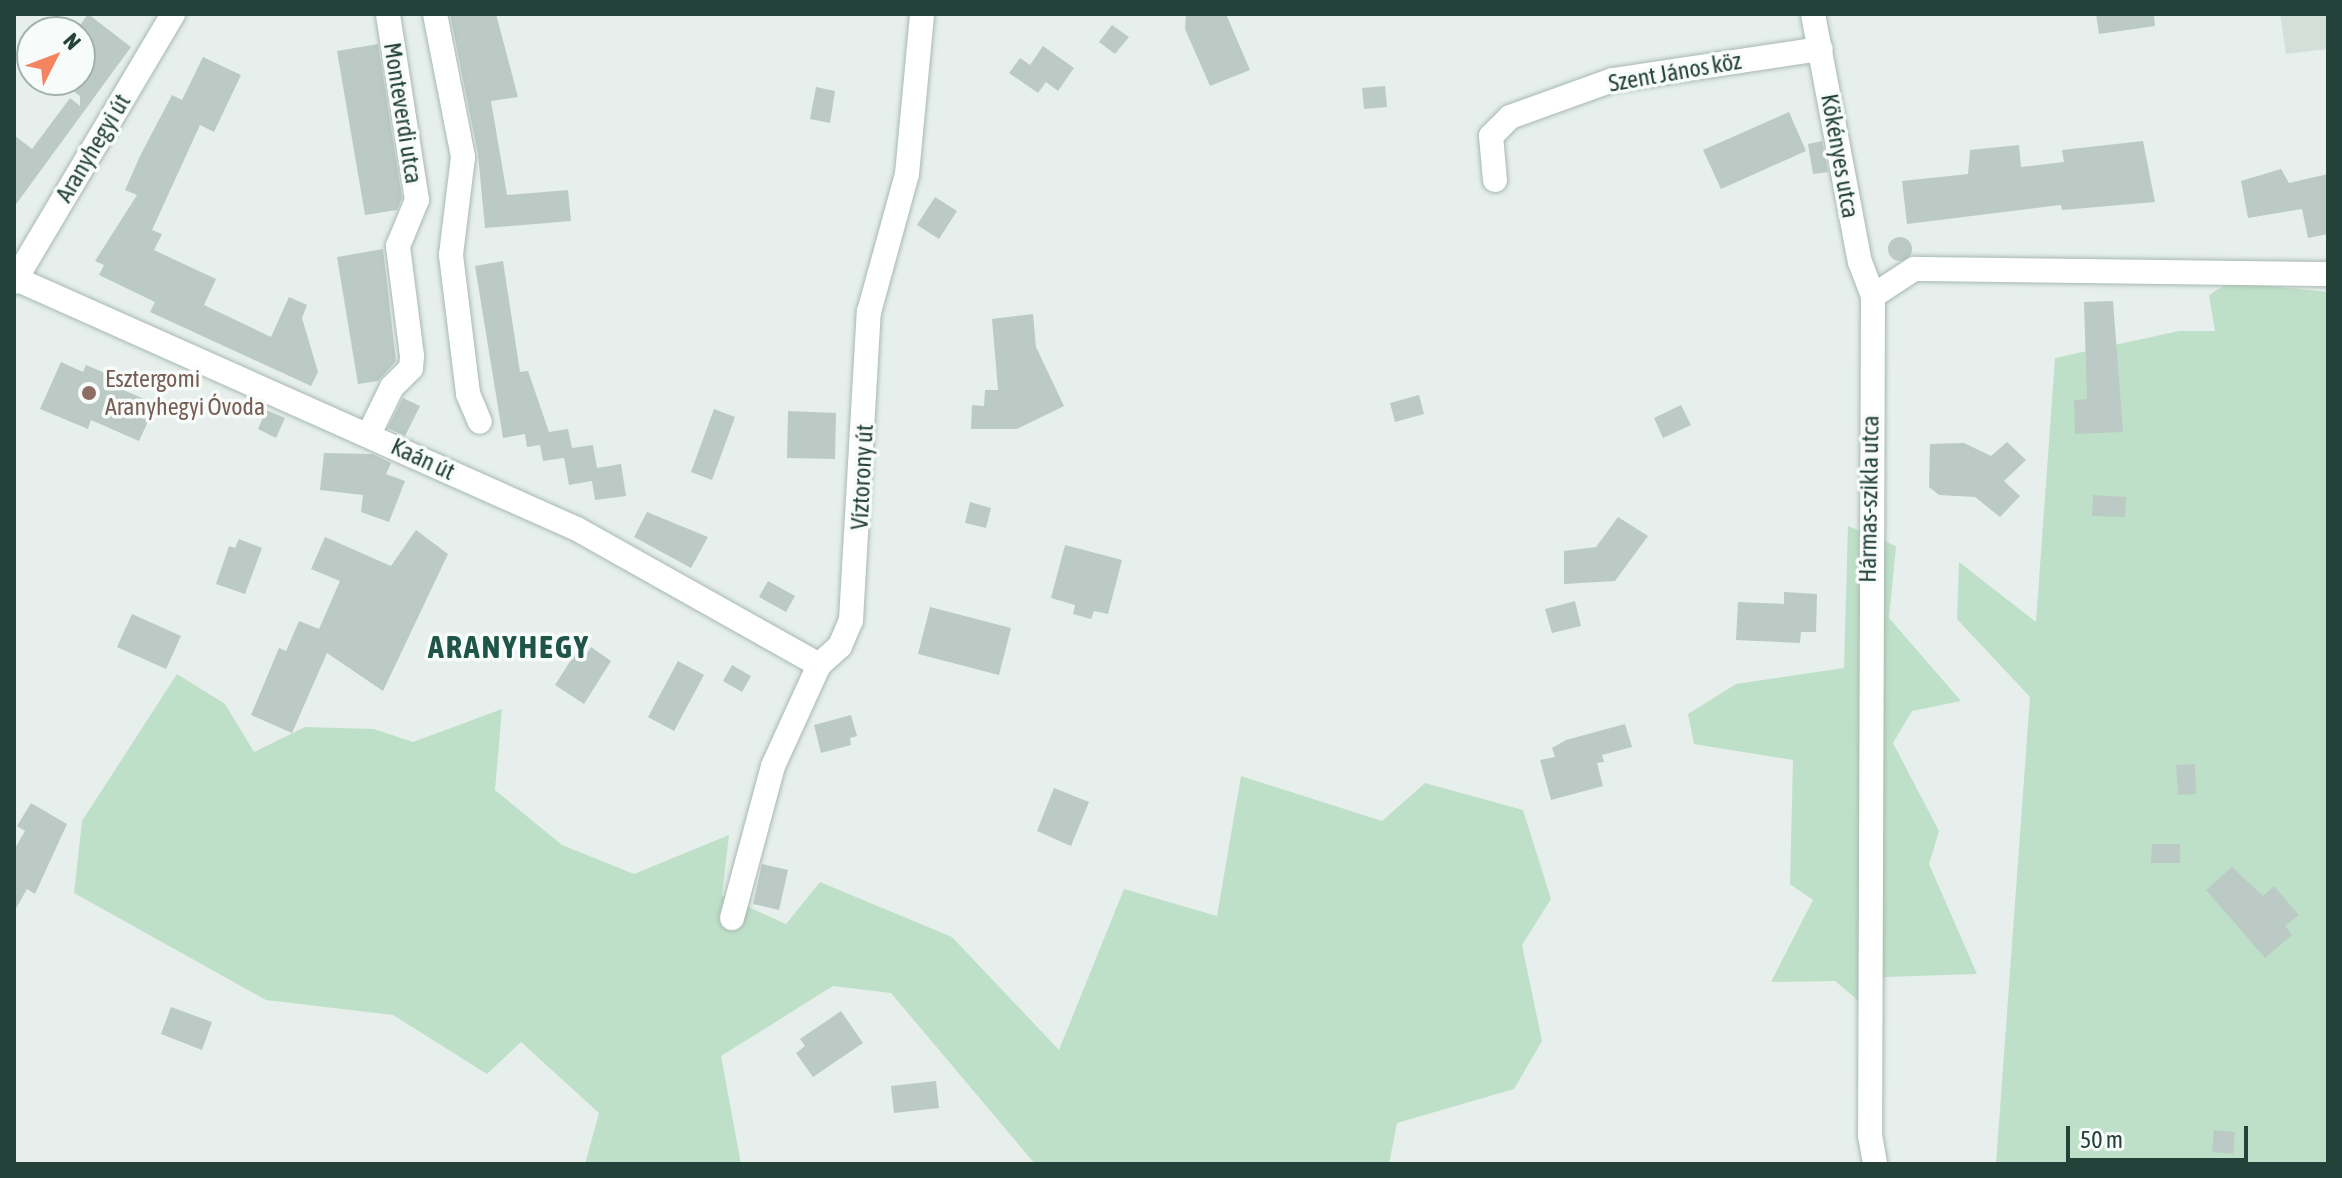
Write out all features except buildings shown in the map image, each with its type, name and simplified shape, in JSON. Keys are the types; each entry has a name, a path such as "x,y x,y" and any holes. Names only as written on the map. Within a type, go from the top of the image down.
{"street":[{"name":"Aranyhegyi út","path":"14,279 173,14"},
{"name":"Monteverdi utca","path":"369,434 392,387 411,368 412,356 398,246 417,200 388,14"},
{"name":"Monteverdi utca","path":"435,14 463,157 451,255 468,394 480,422"},
{"name":"Víztorony út","path":"732,918 773,766 819,665 840,646 851,620 869,312 907,174 922,14"},
{"name":"Kökényes utca","path":"1813,14 1860,262 1873,296"},
{"name":"Szent János köz","path":"1495,180 1491,136 1510,117 1613,80 1821,49"},
{"path":"1873,296 1914,269 2328,274"},
{"name":"Kaán út","path":"14,279 369,434 577,529 819,665"},
{"name":"Hármas-szikla utca","path":"1873,296 1870,1072 1875,1164"}],"shaded area":[{"path":"2280,14 2328,14 2328,49 2286,54"}],"green space":[{"path":"2230,282 2328,292 2328,1164 1996,1164 2030,697 1957,619 1959,562 2036,622 2055,358 2179,331 2215,331 2209,295"},
{"path":"1848,526 1896,546 1889,618 1961,701 1912,711 1893,743 1939,831 1929,864 1977,974 1885,977 1860,1002 1835,981 1771,982 1813,900 1790,884 1793,760 1694,744 1688,714 1736,684 1844,668"},
{"path":"177,674 225,704 254,752 305,727 374,729 413,742 502,709 495,790 562,845 634,874 729,835 722,895 786,924 820,882 952,937 1059,1050 1124,889 1217,916 1241,776 1382,821 1425,783 1523,810 1551,899 1522,945 1542,1041 1514,1089 1397,1123 1389,1164 1035,1164 891,993 833,986 721,1056 741,1164 585,1164 599,1113 521,1042 487,1074 393,1015 266,1000 74,893 82,821"}],"place":[{"name":"Esztergomi Aranyhegyi Óvoda","path":"89,393"}],"district":[{"name":"ARANYHEGY","path":"509,647"}]}
